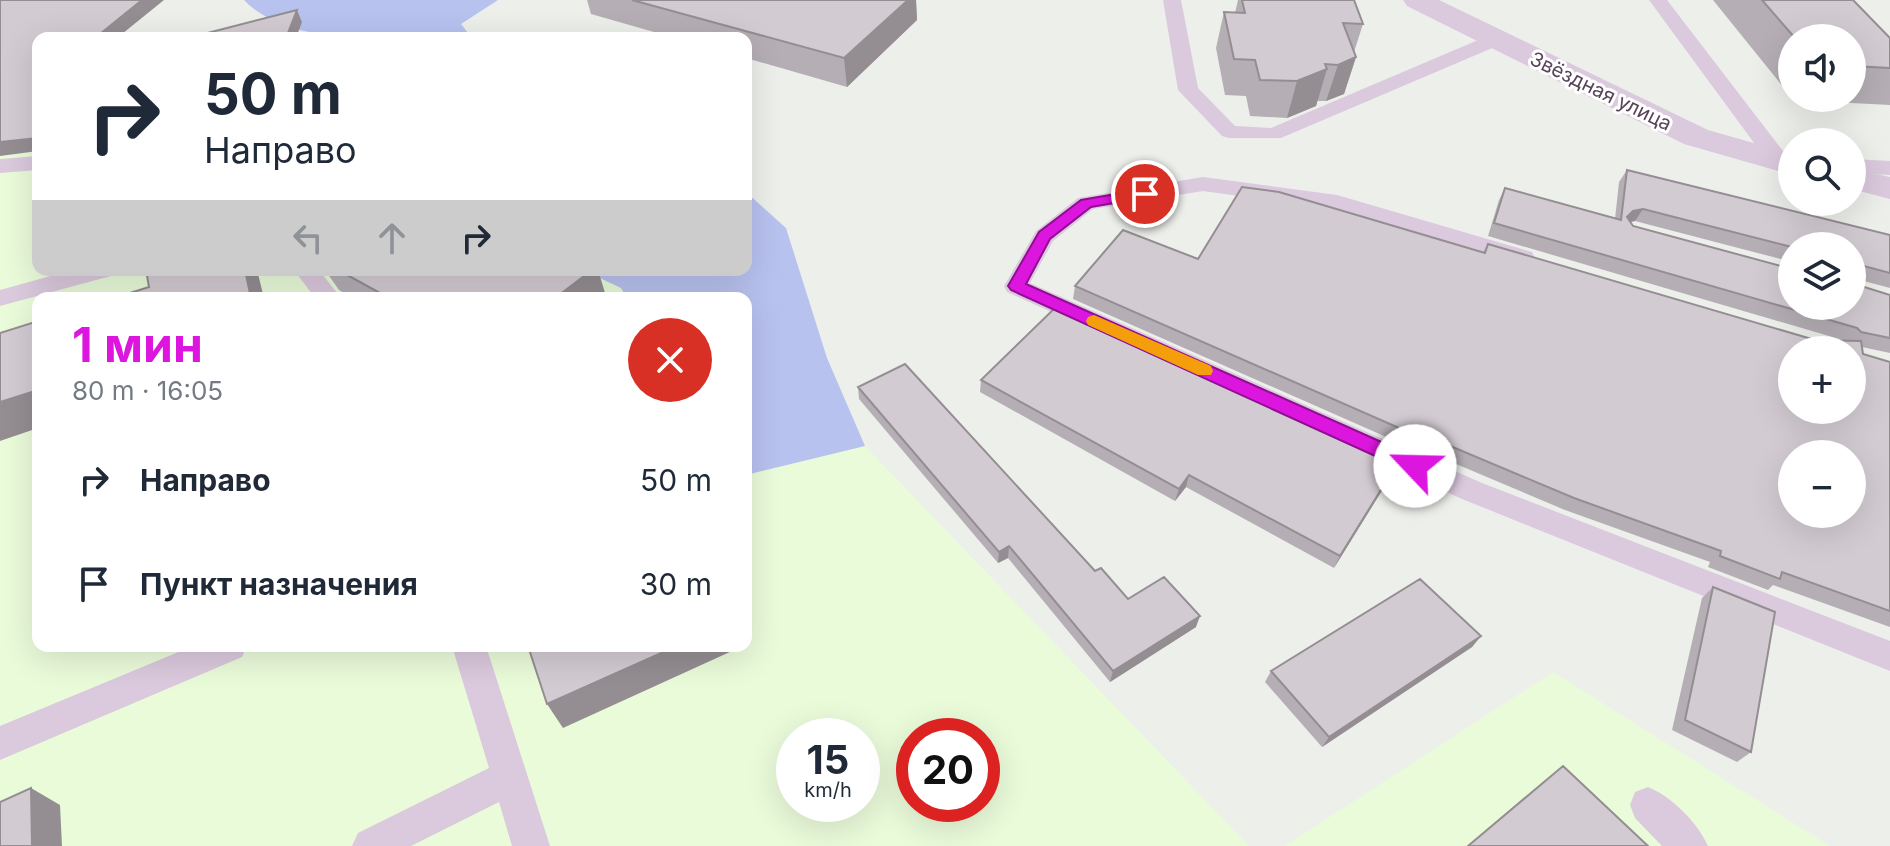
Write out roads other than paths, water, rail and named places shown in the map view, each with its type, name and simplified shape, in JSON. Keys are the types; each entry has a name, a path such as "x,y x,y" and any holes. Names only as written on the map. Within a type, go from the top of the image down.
{"street":[{"name":"Звёздная улица","path":"1417,0 1696,137 1778,160"},
{"path":"1866,182 1890,188"}],"lane":[{"path":"1172,0 1188,90 1229,132 1274,134 1497,39"},
{"path":"1658,0 1778,150"},
{"path":"0,166 32,163"},
{"path":"1866,167 1890,168"},
{"path":"1543,264 1337,202 1203,184 1086,203 1044,236 1016,286 1472,491 1890,656"},
{"path":"0,298 80,276"},
{"path":"311,276 323,292"},
{"path":"0,743 216,652"},
{"path":"471,652 531,846"},
{"path":"371,846 510,777"},
{"path":"1648,805 1689,846"}]}
